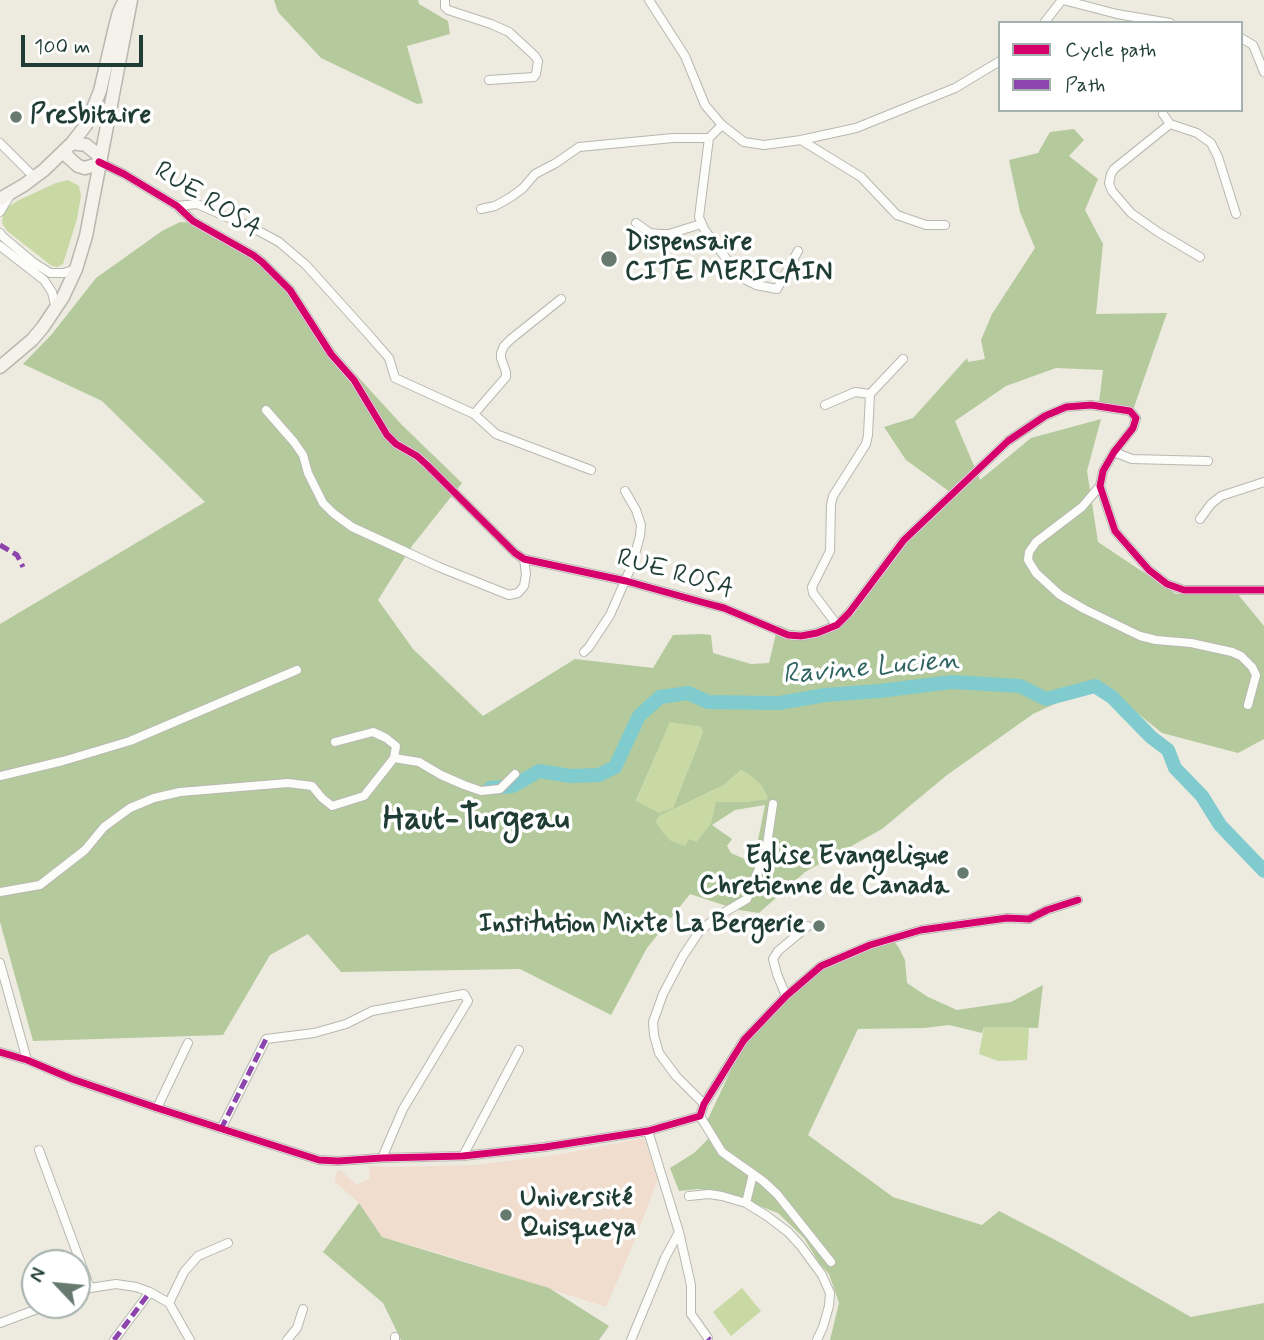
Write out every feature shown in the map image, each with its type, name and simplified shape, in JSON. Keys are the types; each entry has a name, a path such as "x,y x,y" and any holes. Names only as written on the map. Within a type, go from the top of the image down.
{"street":[{"path":"0,199 34,178 69,147 86,125 95,105 119,12 128,0"},
{"path":"0,367 32,340 56,309 76,269 86,236 128,0"},
{"path":"445,0 448,10 509,32 538,61 534,78 489,80"},
{"path":"649,0 685,56 705,105 722,125 744,142 764,145 856,128 956,88 998,62"},
{"path":"1046,21 1063,0 1159,21"},
{"path":"1243,39 1253,45 1264,72"},
{"path":"1164,112 1170,124 1197,133 1210,143 1218,157 1236,214"},
{"path":"1170,124 1114,169 1109,183 1111,191 1131,213 1200,257"},
{"path":"722,125 709,138 699,217 701,224 740,277 756,285 777,289 798,251"},
{"path":"481,209 495,206 511,197 535,174 579,147 673,138 709,138"},
{"path":"801,140 860,177 897,215 926,225 944,225"},
{"path":"0,143 34,178"},
{"path":"69,147 86,145 92,149 99,162"},
{"path":"69,147 72,162 78,166 85,168 99,162"},
{"name":"RUE ROSA","path":"99,162 177,206 210,232 254,255 289,290 331,354 354,380 387,435 396,444 417,456 524,559 626,581 724,608 788,635 817,633 838,625"},
{"path":"0,212 13,192"},
{"path":"177,206 197,204 279,242 306,265 369,335 388,358 395,378 474,414 496,434 591,470"},
{"path":"636,223 650,233 660,234 669,234 701,224"},
{"path":"0,233 50,273 64,273 76,269"},
{"path":"0,246 44,280 52,292 56,309"},
{"path":"474,414 506,377 501,358 505,346 561,299"},
{"path":"903,359 870,394 866,444 833,496 830,551 812,587 813,593 838,625 904,540 1008,442 1045,416 1066,407 1091,405 1130,411 1136,418 1135,423 1103,471 1100,486 1082,507 1037,542 1029,552 1028,560 1036,573 1060,595 1140,636 1191,643 1241,656 1256,675 1248,705"},
{"path":"825,405 855,392 870,394"},
{"path":"267,410 303,454 310,477 323,503 352,527 439,567 509,595 518,593 524,586 524,559"},
{"path":"1114,452 1132,458 1208,461"},
{"path":"1200,519 1221,496 1264,482"},
{"path":"1100,486 1115,531 1149,570 1167,584 1192,590 1264,590"},
{"path":"584,652 610,615 632,565 641,531 636,510 625,491"},
{"path":"0,776 130,741 297,670"},
{"path":"0,892 40,886 85,850 104,827 130,808 154,798 180,792 288,783 312,786 332,806 364,796 394,758 396,746 373,732 335,742"},
{"path":"394,758 419,762 441,775 481,791 500,789 515,774"},
{"path":"704,1104 676,1076 659,1053 653,1022 663,994 699,932 718,916 747,900 766,851 773,804"},
{"path":"699,1116 744,1040 786,996 821,966 870,945 921,930 1007,918 1029,919 1077,900"},
{"path":"786,996 773,959 778,951 808,926"},
{"path":"0,963 27,1060"},
{"path":"221,1129 266,1039 325,1030 346,1024 372,1011 464,994 468,1001 402,1109 382,1158"},
{"path":"157,1108 188,1043"},
{"path":"463,1156 519,1050"},
{"path":"0,1052 157,1108 320,1160 463,1156 545,1147 648,1131 699,1116"},
{"path":"699,1116 722,1152 777,1194 831,1262"},
{"path":"648,1131 679,1232 691,1285 691,1314 708,1338"},
{"path":"39,1150 76,1249"},
{"path":"746,1203 753,1174"},
{"path":"689,1196 709,1194 746,1203 788,1232 800,1245 826,1282 830,1293 823,1327 817,1340"},
{"path":"631,1340 679,1232"},
{"path":"169,1303 184,1272 198,1256 228,1243"},
{"path":"91,1288 116,1284 150,1292 169,1303 190,1340"},
{"path":"114,1340 150,1292"},
{"path":"287,1340 297,1328 303,1309"},
{"path":"0,1323 21,1316"}],"shaded area":[{"name":"Université Quisqueya","path":"644,1138 658,1179 606,1307 382,1237 359,1203 335,1182 336,1172 340,1170 357,1185 370,1178 369,1166 475,1165 557,1155"}],"green space":[{"path":"274,0 418,0 419,4 448,21 450,34 407,46 423,103 417,104 321,58 278,12"},
{"path":"1074,129 1084,140 1069,156 1098,179 1085,210 1103,244 1096,314 1167,313 1133,410 1099,402 1103,370 1056,368 1006,386 955,421 980,480 1031,438 1101,419 1087,471 1098,542 1176,594 1236,592 1264,626 1264,739 1238,753 1162,733 1100,683 1033,714 947,775 882,829 805,872 759,913 739,910 690,894 647,948 611,1015 520,969 341,972 308,934 270,955 223,1035 33,1041 0,922 0,624 205,502 102,401 23,364 52,334 96,278 162,231 180,222 205,224 278,274 302,312 348,366 402,425 462,483 412,546 378,600 413,649 483,716 575,659 653,668 673,635 703,634 711,635 713,653 751,664 769,663 778,625 790,630 813,632 842,619 904,536 950,492 906,460 884,427 913,418 967,358 968,362 985,359 981,340 992,314 1035,248 1020,212 1009,160 1038,153 1050,132","holes":["670,722 701,727 703,732 673,808 659,813 636,801","741,770 762,786 768,799 716,802 711,823 696,842 689,839 685,846 670,840 656,822 659,816 724,785","765,805 751,862 731,853 727,846 732,839 712,825 735,810"]},
{"path":"68,180 79,186 81,196 63,264 57,267 52,266 7,231 2,223 3,215 7,208 17,201"},
{"path":"670,721 701,727 703,732 673,808 659,814 636,802"},
{"path":"741,770 762,786 768,799 717,802 711,823 696,842 685,846 670,840 662,831 656,822 659,816 724,785"},
{"path":"894,941 905,960 907,983 928,997 957,1010 1011,1002 1043,985 1038,1028 984,1027 982,1033 949,1025 858,1029 808,1135 893,1197 982,1225 999,1211 1191,1317 1264,1303 1264,1340 830,1340 839,1303 829,1274 804,1238 778,1213 722,1192 698,1189 679,1191 670,1168 694,1153 716,1134 707,1121 739,1053 790,991 832,962"},
{"path":"984,1027 1029,1028 1027,1060 998,1061 979,1054"},
{"path":"359,1203 382,1237 549,1288 609,1326 599,1340 401,1340 383,1303 323,1252"},
{"path":"742,1288 761,1311 731,1336 713,1312"}],"waterway":[{"name":"Ravine Lucien","path":"490,788 513,786 539,771 571,776 599,775 615,767 639,716 660,697 688,693 708,702 779,703 825,695 952,682 1020,686 1046,699 1095,686 1112,697 1151,737 1168,750 1175,768 1202,796 1220,825 1264,871"}],"marked path":[{"path":"0,545 17,555 23,567"},
{"path":"221,1129 266,1039"},
{"path":"114,1340 150,1292"}],"cycle path":[{"path":"99,162 177,206 193,221 262,262 290,290 331,354 354,380 387,435 427,465 524,559 626,581 724,608 788,635 817,633 837,625 849,613 904,540 1008,441 1045,416 1066,407 1091,405 1130,411 1136,418 1133,428 1103,471 1100,486 1115,531 1149,570 1167,584 1184,590 1264,590"},
{"path":"0,1052 157,1108 319,1160 463,1156 545,1147 648,1131 700,1116 704,1104 744,1040 786,996 821,966 870,945 921,930 1007,918 1029,919 1078,900"}],"place":[{"name":"Presbitaire","path":"16,117"},
{"name":"Dispensaire CITE MERICAIN","path":"609,259"},
{"name":"Eglise Evangelique Chretienne de Canada","path":"963,873"},
{"name":"Institution Mixte La Bergerie","path":"819,926"},
{"name":"Université Quisqueya","path":"506,1215"}],"district":[{"name":"Haut-Turgeau","path":"476,821"}]}
